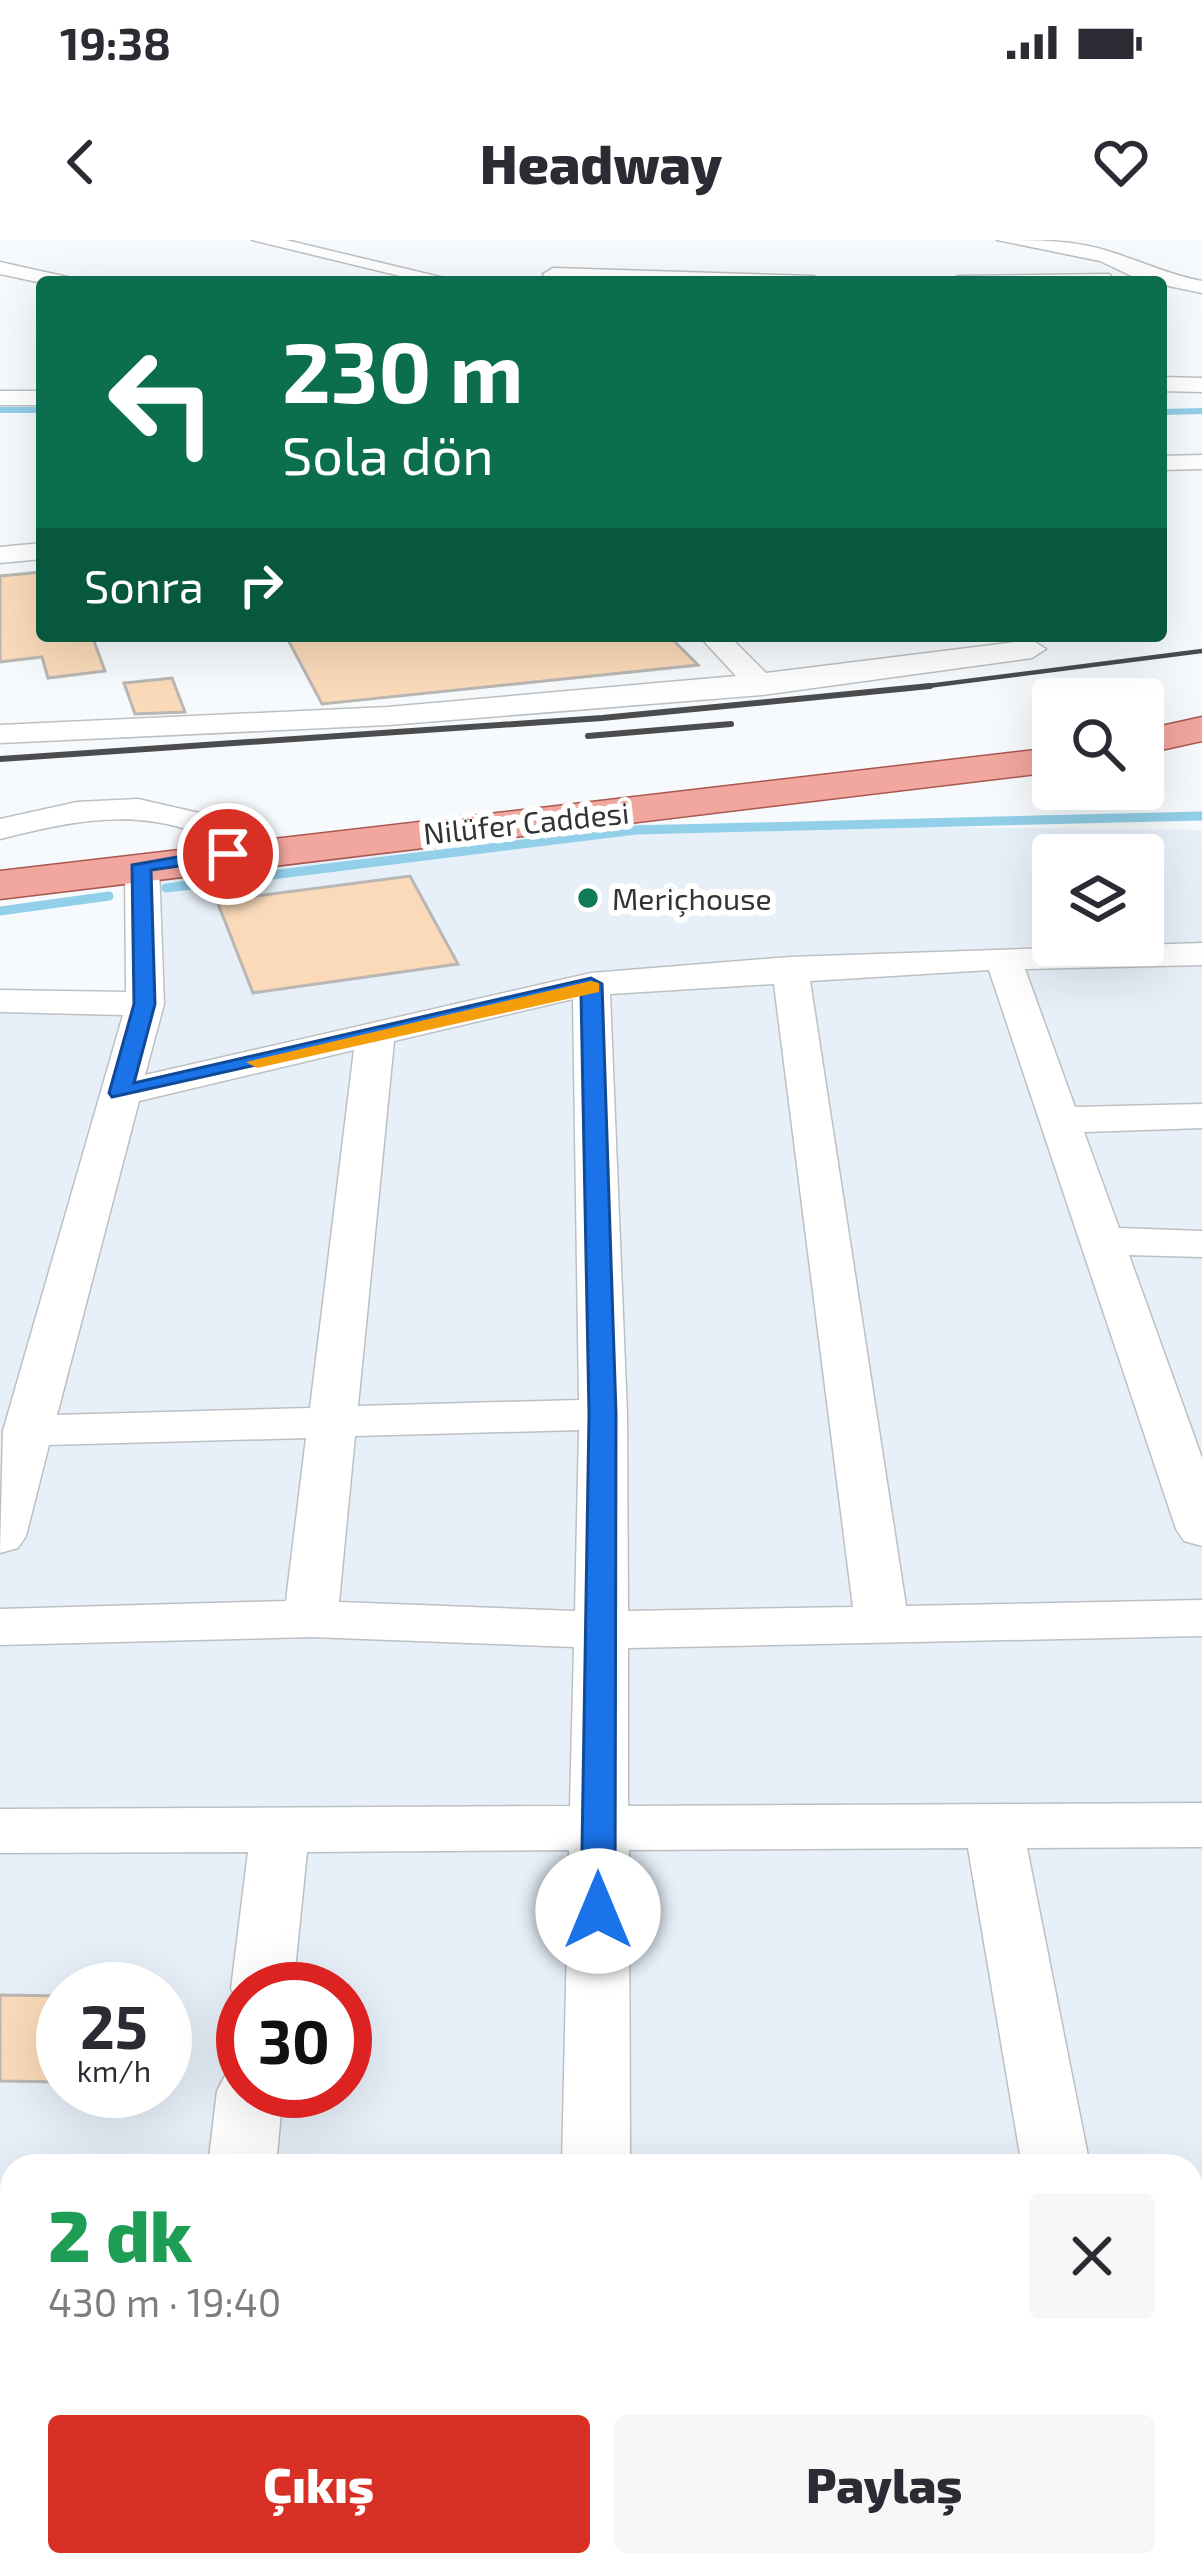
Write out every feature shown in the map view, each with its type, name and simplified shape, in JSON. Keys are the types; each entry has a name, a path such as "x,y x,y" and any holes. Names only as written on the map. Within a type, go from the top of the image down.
{"main road":[{"path":"1164,738 1201,730"},
{"name":"Nilüfer Caddesi","path":"0,885 142,865 190,838 269,850 855,788 1032,763"}],"street":[{"path":"261,240 424,276"},
{"path":"1006,240 1105,256 1152,276"},
{"path":"549,276 580,251"},
{"path":"0,268 37,276"},
{"path":"1168,283 1202,287"},
{"path":"0,294 36,293"},
{"path":"1167,384 1202,385"},
{"path":"0,398 36,398"},
{"path":"1167,463 1202,462"},
{"path":"0,556 36,552"},
{"path":"719,642 762,686"},
{"path":"918,642 937,662"},
{"path":"0,734 454,714 762,686 1032,649"},
{"path":"0,829 116,807 190,838"},
{"path":"0,1535 145,1004 142,865"},
{"path":"120,1093 591,984 790,968 1202,954"},
{"path":"1003,958 1100,1241 1185,1421 1202,1529"},
{"path":"790,968 882,1624"},
{"path":"591,984 603,1414 596,2154"},
{"path":"0,1001 145,1004"},
{"path":"311,1619 375,1035"},
{"path":"1060,1120 1202,1116"},
{"path":"1100,1241 1202,1244"},
{"path":"27,1431 603,1414"},
{"path":"0,1627 311,1619 598,1630 1202,1618"},
{"path":"0,1831 1202,1825"},
{"path":"993,1826 1054,2154"},
{"path":"265,1962 280,1828"},
{"path":"243,2154 247,2118"}],"shaded area":[{"path":"587,823 1202,830 1202,2154 0,2154 0,1001 144,1004 161,879"}],"building":[{"path":"36,573 36,642 94,642 105,671 48,678 42,657 0,662 0,576"},
{"path":"289,642 675,642 698,665 322,704"},
{"path":"172,678 185,712 135,714 124,683"},
{"path":"410,876 458,964 253,993 217,901"},
{"path":"0,1995 36,1996 36,2082 0,2081"}],"waterway":[{"path":"0,410 36,410"},
{"path":"1167,412 1202,411"},
{"path":"166,888 636,830 1202,816"},
{"path":"0,911 109,896"}],"railway":[{"path":"919,687 1202,651"},
{"path":"919,687 930,686"},
{"path":"0,759 602,718 919,687"},
{"path":"904,689 919,687"},
{"path":"588,736 731,724"}],"slow traffic":[{"path":"257,1062 591,987"}],"place":[{"name":"Meriçhouse","path":"588,898"}],"route":[{"path":"228,854 142,865 145,1004 120,1093 591,984 603,1414 598,1911"}]}
